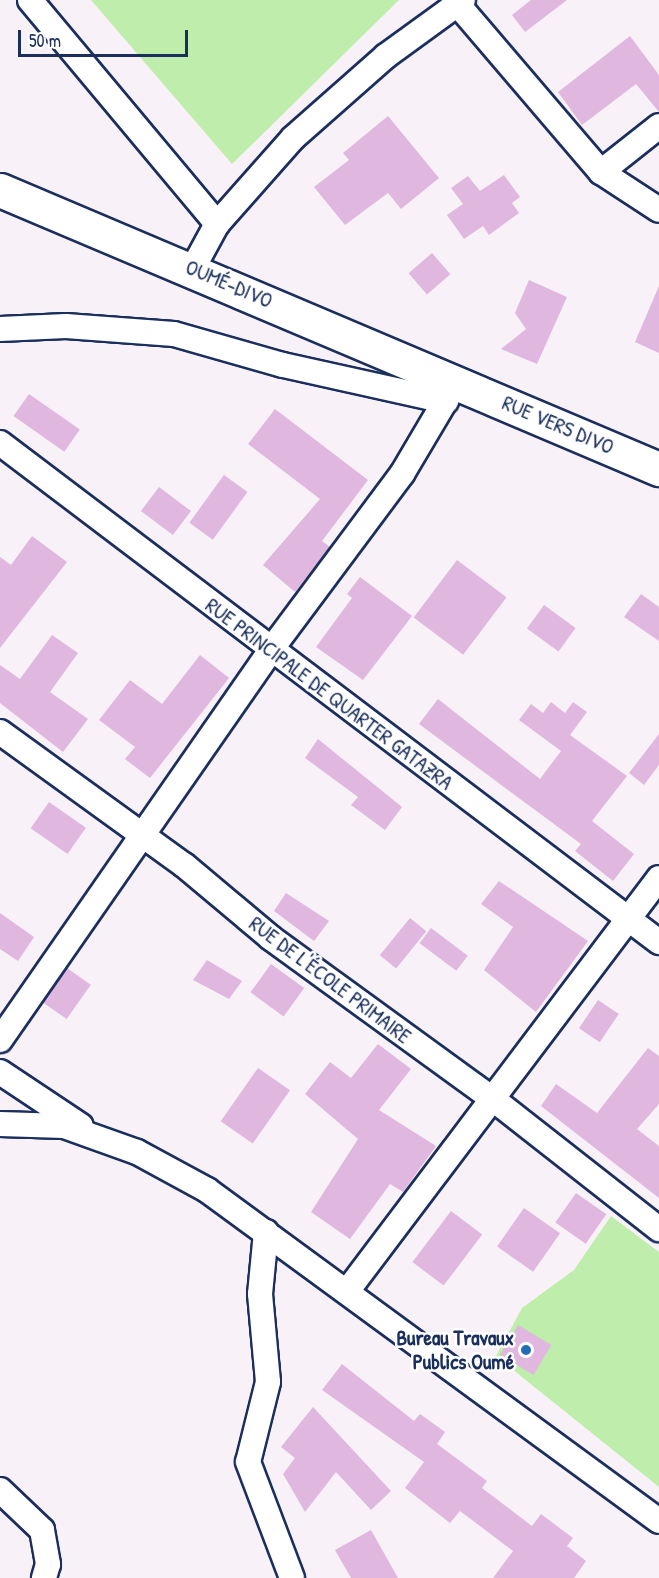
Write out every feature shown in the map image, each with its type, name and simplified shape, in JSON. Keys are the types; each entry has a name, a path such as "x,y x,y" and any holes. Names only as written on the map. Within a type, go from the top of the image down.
{"main road":[{"name":"OUMÉ-DIVO","path":"0,189 193,268 451,391"},
{"name":"RUE VERS DIVO","path":"451,391 659,469"}],"street":[{"path":"30,0 217,224"},
{"path":"193,268 217,224 327,106 458,2 601,172 659,210"},
{"path":"601,172 659,126"},
{"path":"0,329 66,326 174,334 283,365 451,391 402,474 270,651 141,833 0,1040"},
{"name":"RUE PRINCIPALE DE QUARTER GATAZRA","path":"0,443 270,651 659,942"},
{"name":"RUE DE L'ÉCOLE PRIMAIRE","path":"0,732 141,833 271,938 493,1099 659,1229"},
{"path":"348,1290 659,878"},
{"path":"0,1072 98,1137 207,1190 348,1290 659,1521"},
{"path":"0,1124 64,1126 98,1137"},
{"path":"266,1233 260,1294 268,1382 248,1462 292,1578"},
{"path":"0,1490 42,1530 48,1564 44,1578"}],"green space":[{"path":"91,0 399,0 232,164"},
{"path":"611,1216 659,1252 659,1487 496,1356 522,1308 574,1270"}],"building":[{"path":"531,0 567,0 525,32 512,15"},
{"path":"630,36 659,75 659,112 636,84 582,125 558,92"},
{"path":"388,116 439,178 401,209 388,193 345,225 314,187 349,160 343,153"},
{"path":"504,175 520,197 512,203 519,213 489,235 483,226 464,239 447,215 463,204 451,188 468,176 480,191"},
{"path":"432,253 450,274 427,294 409,273"},
{"path":"529,280 567,297 537,364 501,349 526,329 515,313"},
{"path":"659,286 659,353 635,342"},
{"path":"29,394 80,430 64,452 14,416"},
{"path":"275,409 368,480 322,541 330,547 295,592 263,565 320,499 248,444"},
{"path":"224,475 247,492 213,540 189,523"},
{"path":"159,487 191,511 173,535 141,511"},
{"path":"32,536 67,562 0,648 0,557 11,565"},
{"path":"457,560 507,597 463,655 414,618"},
{"path":"360,577 412,616 363,680 316,647 352,598 347,594"},
{"path":"641,594 659,607 659,641 624,617"},
{"path":"544,605 576,628 559,651 527,628"},
{"path":"52,635 78,653 50,692 88,719 63,752 0,703 0,665 20,679"},
{"path":"200,655 229,678 150,778 125,759 135,747 99,720 130,680 162,704"},
{"path":"438,699 540,779 561,751 519,720 531,704 543,713 551,702 565,713 573,702 587,712 570,735 627,776 592,821 634,854 613,881 575,851 581,844 419,724"},
{"path":"659,734 659,765 644,785 629,773"},
{"path":"318,739 402,807 385,830 351,805 358,797 305,758"},
{"path":"49,802 86,828 68,854 31,828"},
{"path":"499,881 588,941 536,1012 484,970 513,927 481,904"},
{"path":"286,893 329,921 314,941 274,911"},
{"path":"0,913 34,937 18,961 0,949"},
{"path":"410,918 426,931 396,969 380,955"},
{"path":"431,928 468,956 456,971 420,943"},
{"path":"207,960 242,981 229,999 193,980"},
{"path":"271,964 304,988 284,1016 250,992"},
{"path":"67,968 91,985 67,1019 43,1002"},
{"path":"598,1000 619,1014 600,1042 579,1028"},
{"path":"378,1044 411,1069 379,1110 436,1146 403,1192 390,1184 350,1239 311,1212 358,1139 305,1094 330,1062 351,1078"},
{"path":"648,1048 659,1056 659,1104 637,1129 659,1146 659,1198 541,1106 556,1084 597,1113"},
{"path":"258,1068 290,1090 253,1144 221,1121"},
{"path":"576,1193 606,1214 586,1244 555,1222"},
{"path":"524,1208 560,1233 533,1272 497,1247"},
{"path":"451,1211 482,1234 444,1286 412,1262"},
{"name":"Bureau Travaux Publics Oumé","path":"518,1325 551,1345 533,1375 500,1355"},
{"path":"342,1364 414,1421 420,1414 445,1432 437,1444 487,1481 482,1488 532,1526 541,1514 573,1538 567,1546 586,1561 574,1578 493,1578 513,1551 460,1511 450,1523 405,1488 424,1462 322,1390"},
{"path":"313,1407 391,1491 371,1510 336,1472 305,1512 283,1474 295,1458 281,1447"},
{"path":"371,1530 398,1578 351,1578 335,1550"}],"place":[{"name":"Bureau Travaux Publics Oumé","path":"526,1350"}]}
